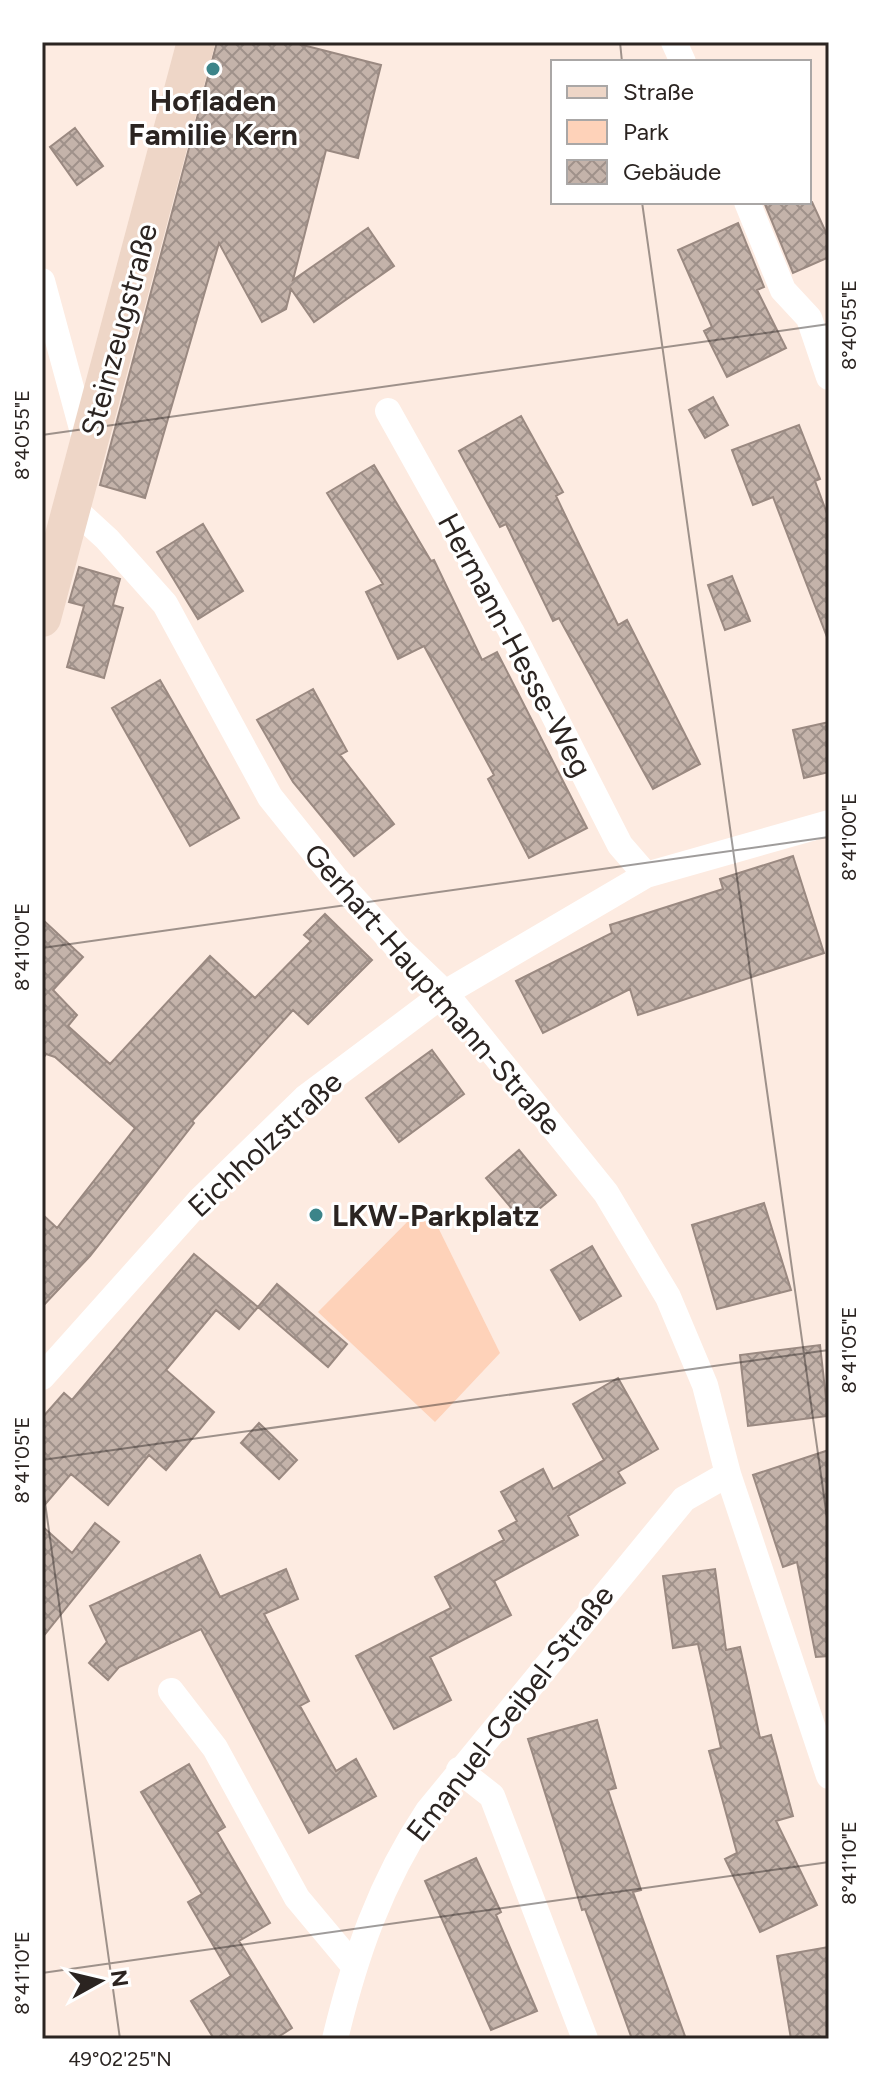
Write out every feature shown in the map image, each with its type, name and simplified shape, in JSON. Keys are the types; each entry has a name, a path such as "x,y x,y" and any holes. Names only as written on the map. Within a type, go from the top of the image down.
{"street":[{"name":"Steinzeugstraße","path":"42,618 196,42"},
{"path":"748,204 783,290 809,318 829,377"},
{"path":"42,281 87,447"},
{"name":"Hermann-Hesse-Weg","path":"388,411 511,631 620,845 646,875"},
{"name":"Gerhart-Hauptmann-Straße","path":"72,507 107,539 165,604 270,797 335,878 398,948 445,993 606,1193 668,1297 705,1385 728,1474 829,1776"},
{"name":"Eichholzstraße","path":"42,1377 201,1199 305,1098 445,993 646,875 829,823"},
{"name":"Emanuel-Geibel-Straße","path":"335,2039 353,1965 396,1860 459,1770 684,1499 728,1474"},
{"path":"171,1691 215,1748 297,1898 353,1965"},
{"path":"459,1770 492,1796 585,2039"}],"green space":[{"path":"426,1203 500,1353 435,1422 318,1312"}],"building":[{"path":"217,42 291,42 381,65 358,158 326,150 293,280 368,228 394,266 314,322 291,289 286,309 262,322 219,243 145,498 100,485"},
{"path":"75,128 103,166 77,185 50,147"},
{"path":"812,202 829,239 829,257 793,273 765,204"},
{"path":"738,223 764,287 757,290 786,348 727,377 704,331 712,327 678,250"},
{"path":"713,397 728,425 705,438 689,410"},
{"path":"521,416 563,492 556,496 618,625 627,620 700,764 653,789 559,618 553,621 506,524 500,527 459,451"},
{"path":"799,425 820,479 815,481 829,519 827,637 773,497 753,505 732,450"},
{"path":"374,465 431,561 434,560 482,660 497,652 587,828 529,858 488,779 494,775 424,646 398,659 366,592 383,584 327,493"},
{"path":"203,524 243,591 198,619 157,552"},
{"path":"79,567 120,579 113,605 123,608 104,678 67,667 84,606 69,602"},
{"path":"732,576 750,621 725,630 708,585"},
{"path":"160,680 239,818 190,846 112,708"},
{"path":"313,689 347,751 340,755 394,824 354,856 293,782 257,720"},
{"path":"829,722 829,772 804,778 793,730"},
{"path":"793,856 824,953 638,1015 630,989 543,1033 516,981 612,933 610,925 723,889 720,879"},
{"path":"325,914 372,960 308,1024 293,1010 192,1121 194,1123 90,1256 42,1307 42,1214 57,1228 135,1128 55,1057 46,1054 42,1060 42,919 83,957 53,990 77,1015 68,1026 110,1064 210,956 255,998 311,941 304,935"},
{"path":"432,1050 464,1094 399,1142 366,1098"},
{"path":"519,1150 556,1195 523,1222 486,1178"},
{"path":"764,1203 791,1290 717,1309 692,1225"},
{"path":"592,1246 621,1296 580,1320 551,1270"},
{"path":"194,1254 258,1307 239,1329 216,1310 166,1370 214,1412 166,1470 149,1455 108,1505 71,1474 42,1508 42,1418 64,1393 72,1400"},
{"path":"277,1284 347,1344 328,1367 258,1307"},
{"path":"820,1345 828,1416 748,1426 740,1355"},
{"path":"618,1378 658,1449 618,1472 625,1483 568,1516 578,1535 494,1581 511,1615 430,1657 451,1700 394,1729 356,1656 451,1608 435,1577 504,1540 499,1531 517,1521 501,1492 543,1469 553,1489 604,1460 573,1404"},
{"path":"259,1423 297,1460 279,1479 241,1443"},
{"path":"829,1450 829,1656 816,1657 797,1562 783,1567 753,1475"},
{"path":"95,1523 119,1542 42,1638 42,1526 72,1553"},
{"path":"200,1555 220,1597 286,1569 298,1599 264,1614 309,1701 300,1706 336,1771 356,1759 376,1796 309,1833 201,1629 119,1667 108,1680 89,1663 107,1642 90,1606"},
{"path":"715,1569 726,1650 740,1647 760,1738 771,1735 793,1816 776,1821 817,1905 760,1932 725,1859 737,1853 709,1751 721,1748 698,1644 673,1648 663,1576"},
{"path":"597,1720 616,1788 608,1790 641,1890 633,1892 686,2039 632,2039 585,1909 582,1910 528,1739"},
{"path":"189,1764 225,1827 217,1832 270,1923 239,1941 292,2028 275,2039 214,2039 191,2001 231,1976 188,1902 202,1894 141,1792"},
{"path":"476,1858 501,1912 496,1915 537,2011 491,2030 425,1881"},
{"path":"829,1947 829,2039 791,2039 777,1956"}],"place":[{"name":"Hofladen Familie Kern","path":"213,69"},
{"name":"LKW-Parkplatz","path":"316,1215"}]}
